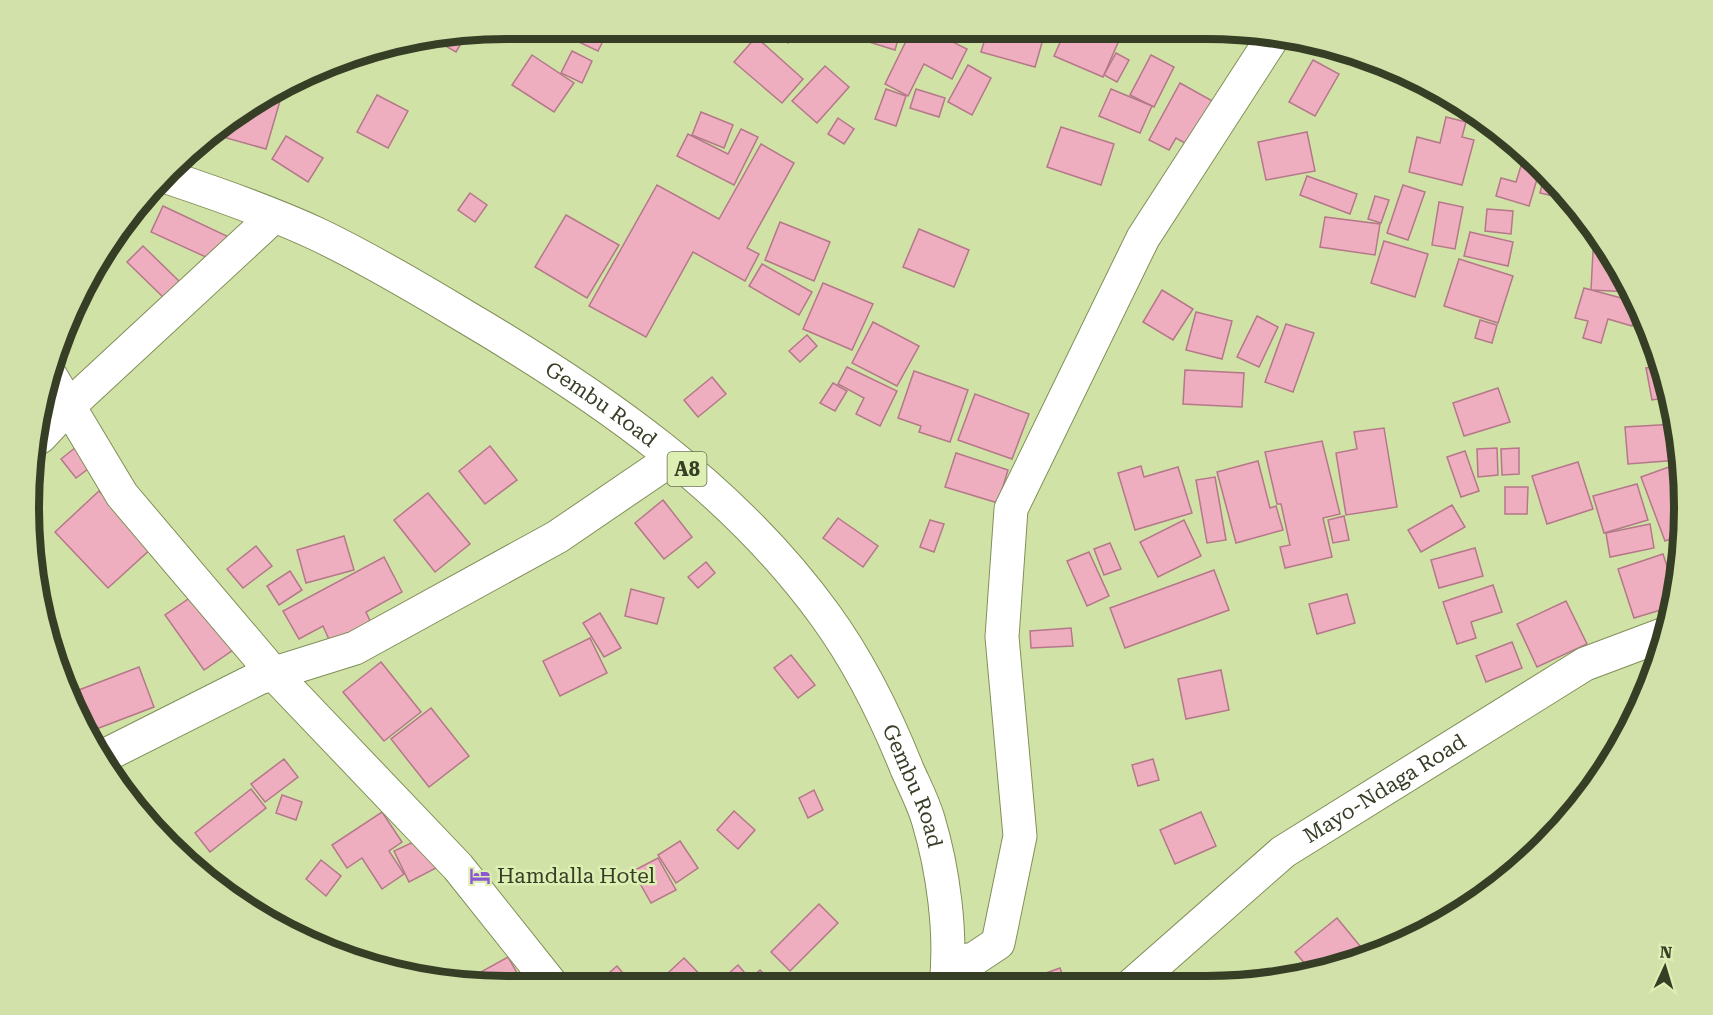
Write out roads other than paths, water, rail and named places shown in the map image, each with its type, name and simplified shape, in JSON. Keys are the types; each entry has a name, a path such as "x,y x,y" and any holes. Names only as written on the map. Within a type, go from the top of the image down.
{"street":[{"path":"947,975 998,943 1020,836 1002,638 1011,509 1143,238 1270,43"},
{"name":"Gembu Road","path":"173,179 220,195 319,235 405,281 533,356 630,423 704,482 772,551 825,614 866,678 902,754 928,819 945,900 947,975"},
{"path":"45,431 69,406 273,217"},
{"path":"56,384 122,495 273,673 458,867 544,976"},
{"path":"109,753 259,678 355,648 557,537 673,458"},
{"name":"Mayo-Ndaga Road","path":"1143,976 1283,852 1584,664 1655,638"}],"place":[{"name":"Hamdalla Hotel","path":"480,876"}]}
